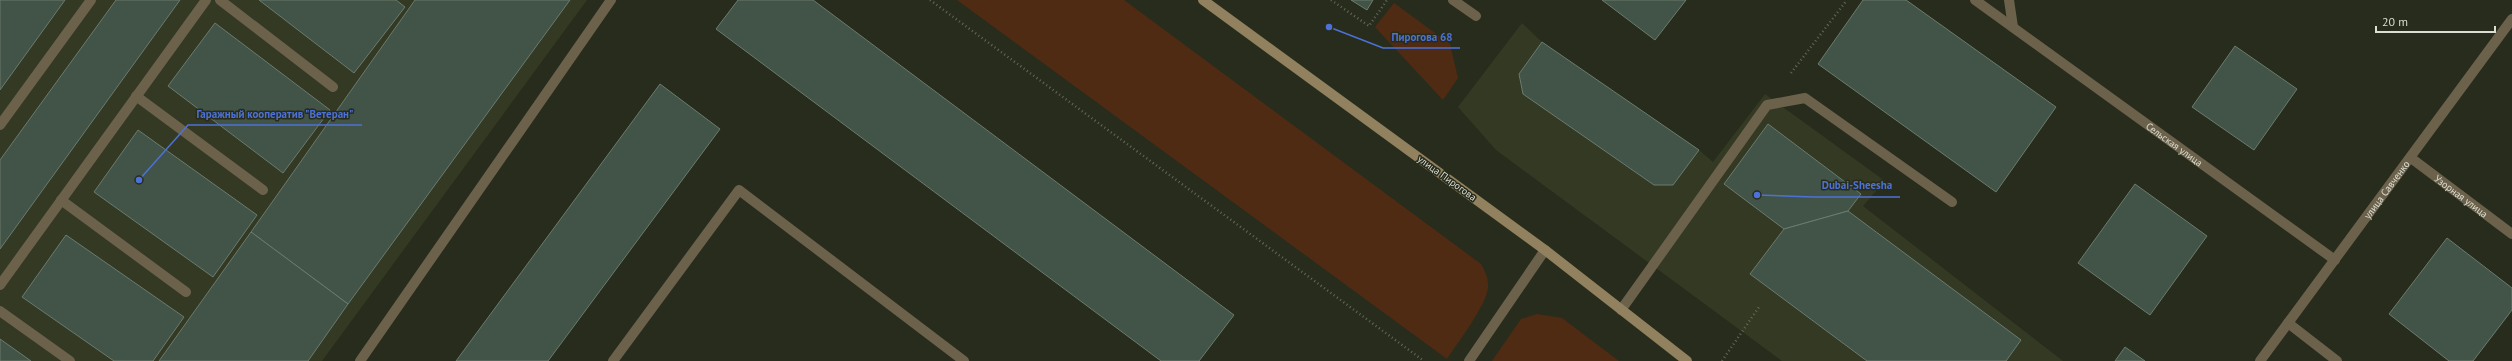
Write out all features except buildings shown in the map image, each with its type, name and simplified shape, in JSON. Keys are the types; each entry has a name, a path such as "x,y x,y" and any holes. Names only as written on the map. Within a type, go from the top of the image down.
{"main road":[{"name":"улица Пирогова","path":"1203,0 1545,250 1687,361"}],"street":[{"path":"0,126 91,0"},
{"path":"0,285 206,0"},
{"path":"220,0 333,87"},
{"path":"360,361 611,0"},
{"path":"1453,0 1476,16"},
{"name":"Сельская улица","path":"1975,0 2335,260"},
{"path":"2009,0 2013,27"},
{"name":"улица Савченко","path":"2260,361 2512,19"},
{"path":"136,96 263,190"},
{"path":"1621,310 1767,105 1805,98 1952,202"},
{"name":"Узорная улица","path":"2411,158 2512,234"},
{"path":"614,361 739,190 964,361"},
{"path":"61,200 186,292"},
{"path":"1469,361 1545,250"},
{"path":"0,311 70,361"},
{"path":"2288,323 2337,361"}],"path":[{"path":"930,0 1424,361"},
{"path":"1331,0 1369,26 1387,0"},
{"path":"1767,105 1847,0"},
{"path":"1722,361 1759,307"}],"shaded area":[{"path":"0,0 587,0 322,361 0,361"},
{"path":"957,0 1124,0 1481,264 1488,281 1488,288 1486,296 1477,314 1447,359"},
{"path":"1394,3 1450,44 1458,78 1443,100 1375,27"},
{"path":"1522,23 1542,42 1699,150 1713,162 1765,94 1885,181 1863,206 2063,361 1782,361 1496,150 1458,107"},
{"path":"1537,314 1562,318 1619,361 1492,361 1521,319"}],"place":[{"name":"Пирогова 68","path":"1329,27"},
{"name":"Гаражный кооператив \"Ветеран\"","path":"139,180"},
{"name":"Dubai-Sheesha","path":"1757,195"}]}
